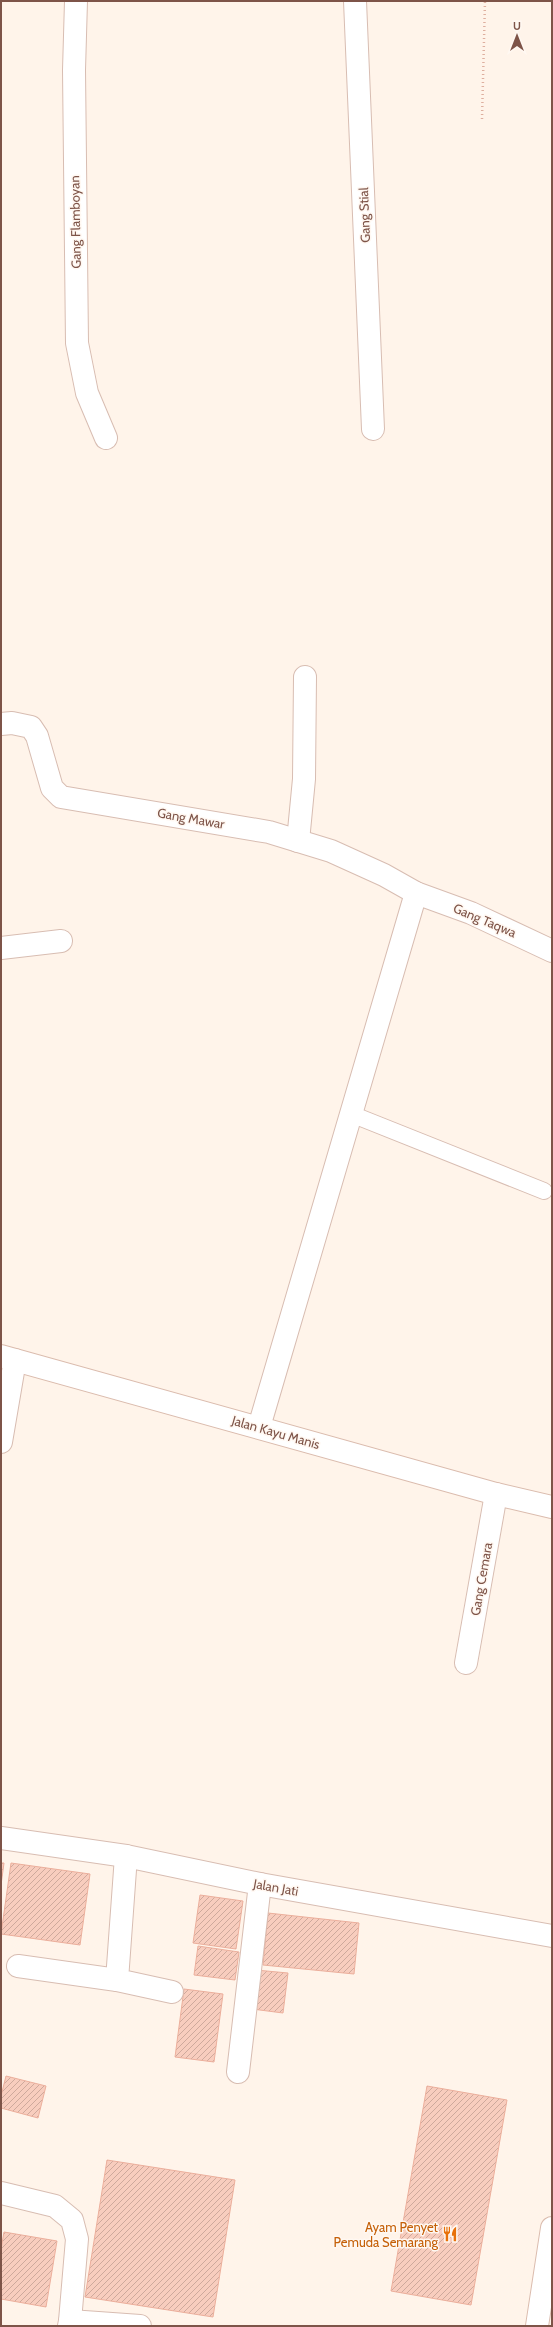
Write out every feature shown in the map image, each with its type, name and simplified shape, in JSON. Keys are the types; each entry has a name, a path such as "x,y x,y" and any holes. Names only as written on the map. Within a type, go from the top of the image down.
{"street":[{"name":"Gang Flamboyan","path":"76,1 74,70 76,343 87,393 106,438"},
{"name":"Gang Stial","path":"355,1 373,428"},
{"path":"298,841 304,779 305,677"},
{"name":"Gang Mawar","path":"1,724 12,723 31,727 36,736 52,788 61,797 269,832 338,854 384,875 416,893"},
{"path":"259,1427 416,893"},
{"name":"Gang Taqwa","path":"416,893 472,913 552,951"},
{"path":"1,948 61,941"},
{"path":"1,1442 8,1358"},
{"name":"Jalan Kayu Manis","path":"8,1358 496,1494 552,1507"},
{"name":"Gang Cemara","path":"466,1663 496,1494"},
{"name":"Jalan Jati","path":"1,1838 126,1856 260,1884 552,1936"},
{"path":"117,1980 126,1856"},
{"path":"238,2072 260,1884"},
{"path":"18,1966 117,1980 172,1992"},
{"path":"1,2193 55,2206 72,2220 76,2239 69,2324 140,2326"},
{"path":"537,2326 552,2228"}],"lane":[{"path":"351,1114 544,1191"}],"path":[{"path":"482,119 485,1"}],"building":[{"path":"1,1863 4,1863 1,1885"},
{"path":"11,1863 90,1874 80,1945 1,1934"},
{"path":"200,1895 243,1901 236,1949 193,1943"},
{"path":"268,1913 359,1923 354,1974 263,1965"},
{"path":"198,1946 239,1952 235,1980 194,1975"},
{"path":"256,1970 288,1973 283,2013 252,2009"},
{"path":"184,1989 223,1994 214,2062 175,2057"},
{"path":"6,2076 46,2086 38,2118 1,2108 1,2096"},
{"path":"427,2086 507,2100 471,2305 391,2291"},
{"path":"107,2160 235,2180 213,2317 85,2297"},
{"path":"4,2232 57,2241 46,2307 1,2299 1,2249"}],"place":[{"name":"Ayam Penyet Pemuda Semarang","path":"450,2234"}]}
